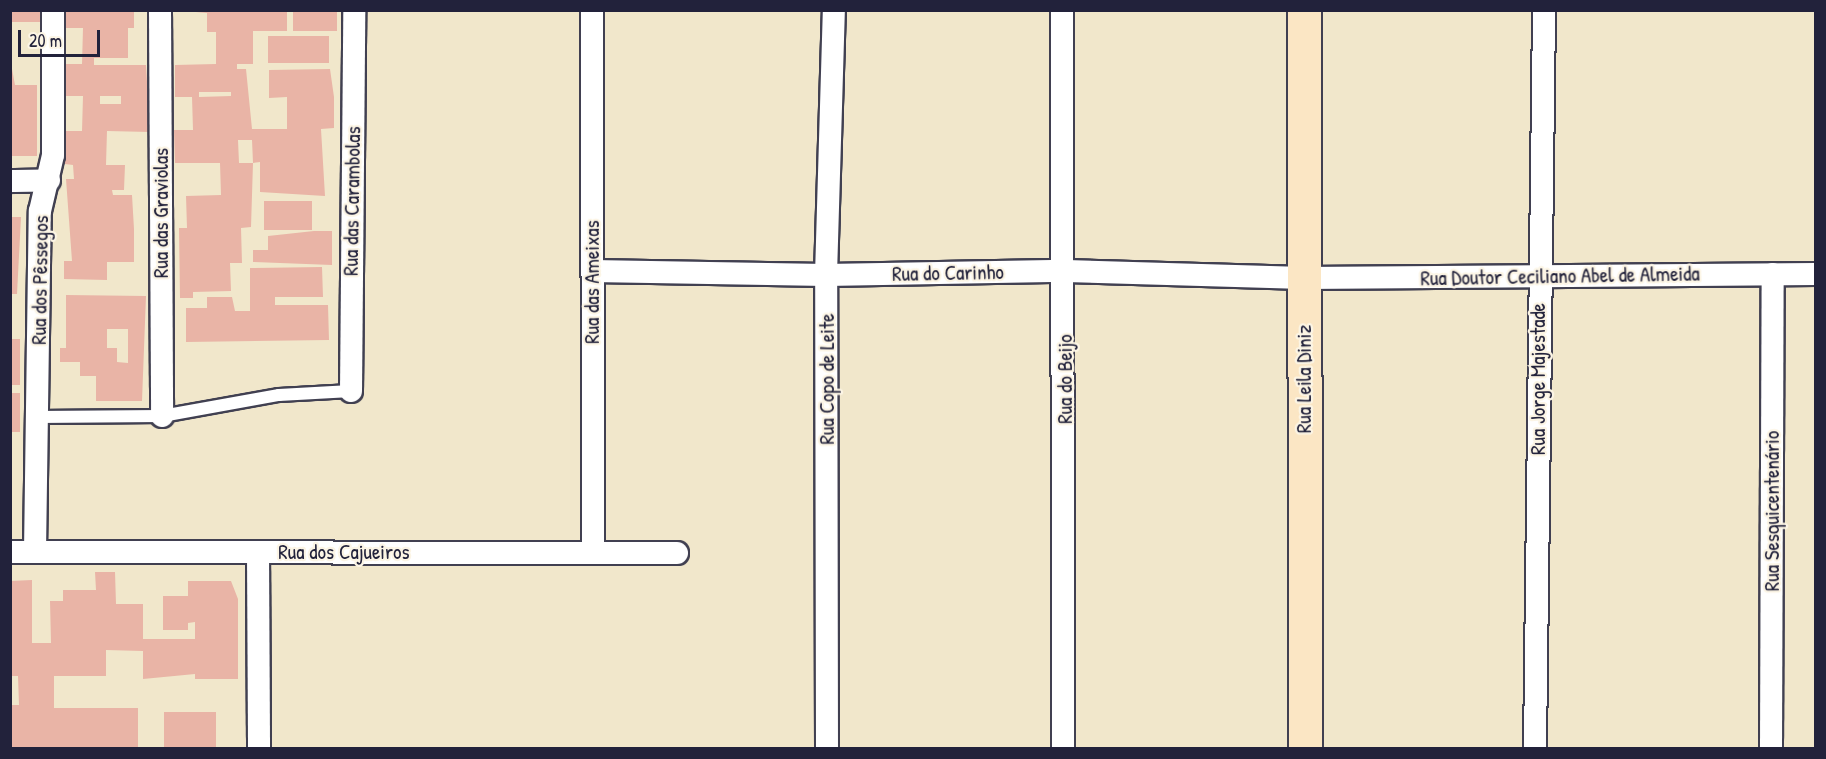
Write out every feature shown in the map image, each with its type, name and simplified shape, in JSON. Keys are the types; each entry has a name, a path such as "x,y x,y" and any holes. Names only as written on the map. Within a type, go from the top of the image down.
{"main road":[{"name":"Rua Leila Diniz","path":"1304,10 1305,748"}],"street":[{"name":"Rua dos Pêssegos","path":"35,552 40,211 49,180 52,10"},
{"name":"Rua das Graviolas","path":"160,10 162,416"},
{"name":"Rua das Carambolas","path":"351,391 354,10"},
{"name":"Rua das Ameixas","path":"592,10 592,553"},
{"name":"Rua Copo de Leite","path":"827,748 826,276 834,10"},
{"name":"Rua do Beijo","path":"1062,10 1066,271 1063,748"},
{"name":"Rua Jorge Majestade","path":"1536,748 1539,276 1544,10"},
{"path":"10,181 49,180"},
{"name":"Rua do Carinho","path":"592,271 826,276 1066,271 1304,278"},
{"name":"Rua Sesquicentenário","path":"1771,748 1773,274"},
{"name":"Rua Doutor Ceciliano Abel de Almeida","path":"1304,278 1815,274"},
{"name":"Rua dos Cajueiros","path":"10,552 677,553"},
{"path":"258,552 259,748"}],"lane":[{"path":"37,417 162,416 279,394 351,391"}],"building":[{"path":"10,10 40,10 40,22 10,22"},
{"path":"65,10 134,10 134,28 128,28 128,58 94,58 94,65 146,65 150,132 107,131 106,165 125,165 124,190 112,190 113,195 132,195 134,262 107,262 107,280 64,279 64,261 72,261 66,179 74,179 73,165 65,164 65,131 82,131 83,96 66,96 66,64 82,64 83,28 64,28","holes":["100,96 121,96 121,104 100,104"]},
{"path":"173,10 287,10 287,31 253,31 253,64 237,64 237,69 246,69 252,129 287,129 287,97 269,98 269,70 330,69 334,97 334,128 321,129 325,196 260,192 260,162 253,163 251,227 241,228 242,263 230,263 231,291 193,292 193,298 180,298 179,228 187,228 186,196 221,195 220,163 175,163 174,130 193,130 192,97 175,97 175,65 216,64 216,32 207,32 207,13","holes":["199,92 231,92 231,96 199,97","238,140 252,140 253,163 239,163"]},
{"path":"293,10 337,10 337,31 293,31"},
{"path":"268,36 329,36 329,63 268,63"},
{"path":"10,58 15,85 37,85 37,156 10,156"},
{"path":"264,201 312,201 312,230 264,230"},
{"path":"10,217 21,217 17,294 10,294"},
{"path":"332,231 332,265 253,262 253,250 268,250 268,236"},
{"path":"322,267 323,297 275,297 275,305 328,305 329,340 186,342 186,308 207,308 207,297 232,297 235,311 250,311 250,268"},
{"path":"66,295 146,296 142,401 96,401 96,376 80,376 80,362 60,362 60,348 66,348","holes":["107,329 128,329 128,363 117,362 117,348 107,348"]},
{"path":"10,339 20,339 20,385 10,385"},
{"path":"10,393 20,393 20,432 10,432"},
{"path":"95,572 115,572 116,604 143,604 143,639 195,639 195,622 188,623 188,630 163,630 163,596 188,596 188,581 231,581 238,599 238,679 195,679 195,674 143,679 143,651 106,650 106,676 54,676 54,708 138,708 138,748 10,748 10,705 19,705 18,676 10,676 10,581 32,580 32,643 51,643 50,601 63,601 63,590 96,590"},
{"path":"164,712 216,712 216,748 164,748"}]}
